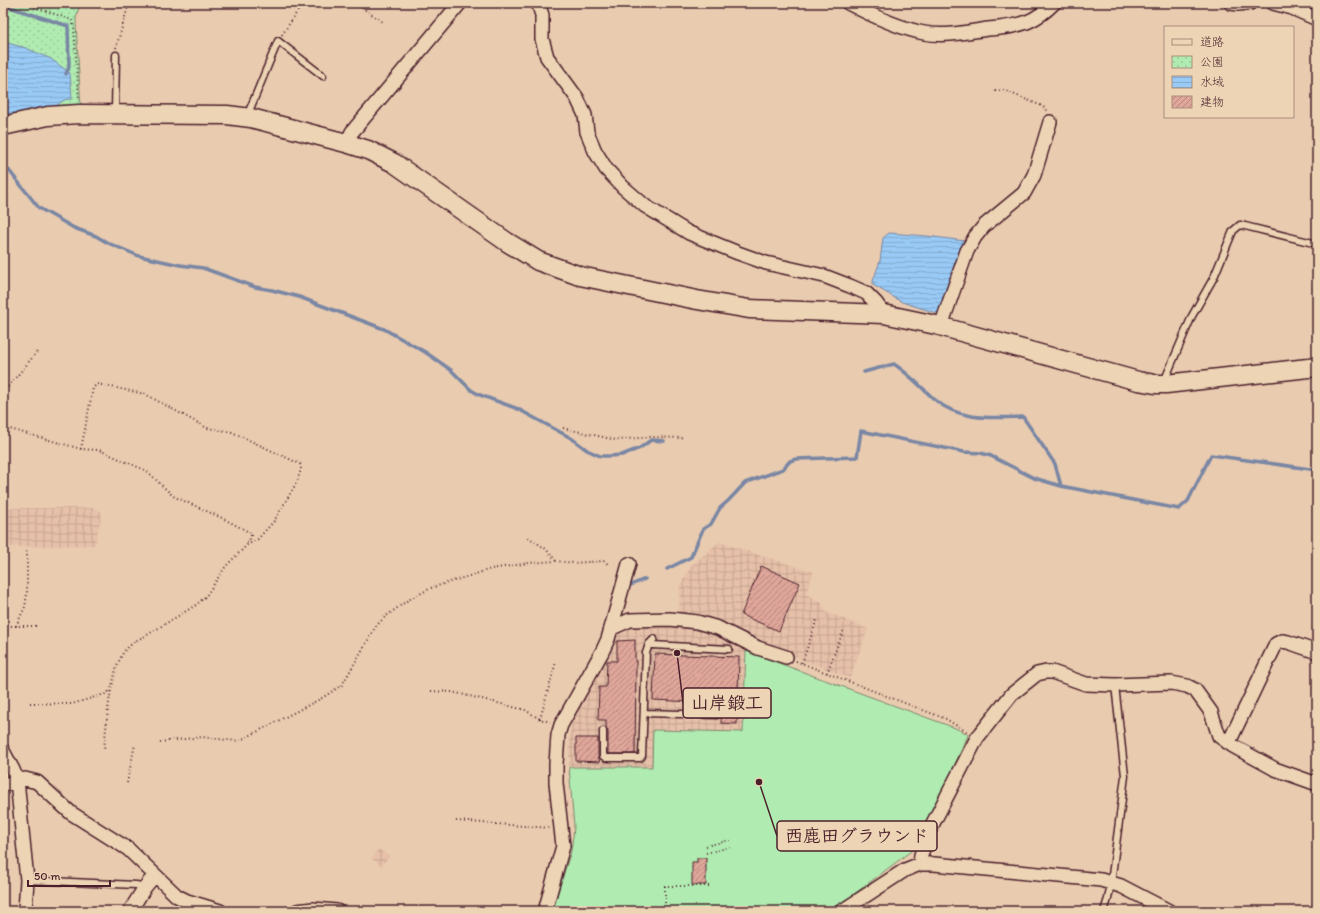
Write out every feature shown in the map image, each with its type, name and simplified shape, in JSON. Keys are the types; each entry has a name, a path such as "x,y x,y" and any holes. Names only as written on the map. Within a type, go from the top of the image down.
{"street":[{"path":"346,143 352,132 460,3"},
{"path":"538,3 542,16 542,40 547,57 578,98 585,115 587,132 595,151 606,169 623,187 645,206 689,232 766,263 824,276 850,286 866,293 884,314"},
{"path":"848,3 904,28 926,34 936,34 1016,26 1028,22 1054,3"},
{"path":"1231,3 1250,3"},
{"path":"1273,3 1292,8 1317,19"},
{"path":"3,126 48,116 79,114 227,115 248,118 368,150 394,163 507,242 538,261 580,276 750,309 884,314 941,326 1138,381 1155,384 1166,384 1317,366"},
{"path":"941,326 967,251 975,237 984,226 1024,193 1034,175 1050,122"},
{"path":"545,911 563,846 556,783 558,735 564,719 602,652 612,628 629,564"},
{"path":"612,628 630,620 670,619 697,622 718,628 758,648 786,657"},
{"path":"1228,742 1276,644 1282,641 1316,650"},
{"path":"920,864 921,855 929,831 977,738 1012,694 1037,674 1052,672 1086,684 1115,685 1171,683 1187,686 1195,690 1211,712 1219,736 1275,769 1317,784"},
{"path":"3,751 17,780 27,880 25,911"},
{"path":"3,785 25,779 37,782 70,813 128,849 177,896 186,901 220,911"},
{"path":"842,911 905,870 920,864 934,864 1101,880 1121,886 1169,911"},
{"path":"130,911 155,875"},
{"path":"297,911 313,909 337,911"}],"lane":[{"path":"248,118 250,109 278,41 323,76"},
{"path":"114,114 116,55"},
{"path":"1166,384 1166,377 1192,316 1214,277 1233,231 1240,225 1317,244"},
{"path":"603,731 603,756 606,758 640,758 642,756 646,653 649,644 654,639"},
{"path":"649,644 729,649"},
{"path":"1104,911 1111,883 1125,776 1115,685"},
{"path":"698,702 698,714"},
{"path":"644,713 717,715"},
{"path":"27,880 136,885 146,888"}],"path":[{"path":"23,3 72,20 74,23 79,100"},
{"path":"116,55 116,46 129,3"},
{"path":"278,41 303,3"},
{"path":"355,3 383,22"},
{"path":"995,91 1003,90 1042,106 1047,109 1050,116 1050,122"},
{"path":"3,393 37,352"},
{"path":"81,449 93,388 97,384 145,394 207,428 232,432 300,464 297,482 274,521 258,539 247,544"},
{"path":"3,427 81,449 99,450 147,471 173,496 251,533 251,537 247,544 226,566 209,592 196,605 129,645 124,651 117,665 111,690 104,749"},
{"path":"563,428 616,440 650,437 682,438"},
{"path":"528,537 546,549 556,560"},
{"path":"16,626 25,607 26,601 27,549"},
{"path":"160,742 202,737 236,741 245,738 322,698 342,685 376,626 385,617 408,600 431,588 491,569 529,563 556,560 573,563 604,561 609,565"},
{"path":"802,663 817,619"},
{"path":"3,626 37,626"},
{"path":"828,673 844,629"},
{"path":"786,657 946,719 977,738"},
{"path":"540,719 556,662"},
{"path":"30,703 72,704 104,694 111,690"},
{"path":"431,691 452,692 525,710 540,719 549,722 558,735"},
{"path":"127,783 135,744"},
{"path":"456,821 562,829"},
{"path":"706,846 730,840"},
{"path":"706,853 731,847"},
{"path":"664,911 665,886 712,886"}],"shaded area":[{"path":"3,508 92,508 102,512 95,545 3,547"},
{"path":"719,542 813,572 806,594 821,602 826,612 868,629 850,678 790,655 787,651 752,638 715,620 688,612 684,624 722,637 746,651 743,732 653,730 652,767 569,767 569,738 573,717 604,661 620,625 672,624 679,611 680,586 691,566"},
{"path":"378,849 389,856 382,866 372,859"}],"green space":[{"path":"3,3 80,3 76,24 81,109 3,119"},
{"path":"746,651 955,728 968,735 940,798 915,848 841,904 811,911 552,911 571,851 573,837 574,826 569,767 652,767 653,730 743,732"}],"water":[{"path":"3,43 26,48 51,59 70,73 72,99 67,99 59,103 56,107 43,108 3,117"},
{"path":"889,233 965,241 939,312 936,313 902,302 873,285 880,261 883,238"}],"building":[{"path":"761,566 800,583 779,631 741,615"},
{"path":"635,640 635,754 608,754 608,731 606,727 606,720 598,720 599,687 606,687 607,661 617,661 617,641"},
{"path":"655,654 739,657 737,724 721,723 722,703 702,702 702,699 698,698 695,698 694,702 653,700"},
{"path":"576,738 598,738 598,756 600,762 576,761"},
{"path":"697,858 706,858 706,885 692,885 692,862 697,862"}],"waterway":[{"path":"3,5 68,26 69,67 66,74"},
{"path":"3,163 39,208 74,228 96,236 108,243 139,256 180,265 203,268 255,287 299,297 384,329 425,352 451,370 471,390 480,395 518,409 571,438 587,450 600,456 622,455 640,448 651,440 664,441"},
{"path":"864,372 894,364 910,376 934,399 954,411 976,417 1023,417 1055,464 1061,486"},
{"path":"667,569 691,557 703,529 711,524 720,508 745,483 783,469 790,461 796,459 857,457 861,431 964,452 981,453 991,456 1034,478 1061,486 1179,509 1188,501 1211,455 1317,470"},
{"path":"631,585 645,579"}],"place":[{"name":"山岸鍛工","path":"677,653"},
{"name":"西鹿田グラウンド","path":"759,782"}]}
